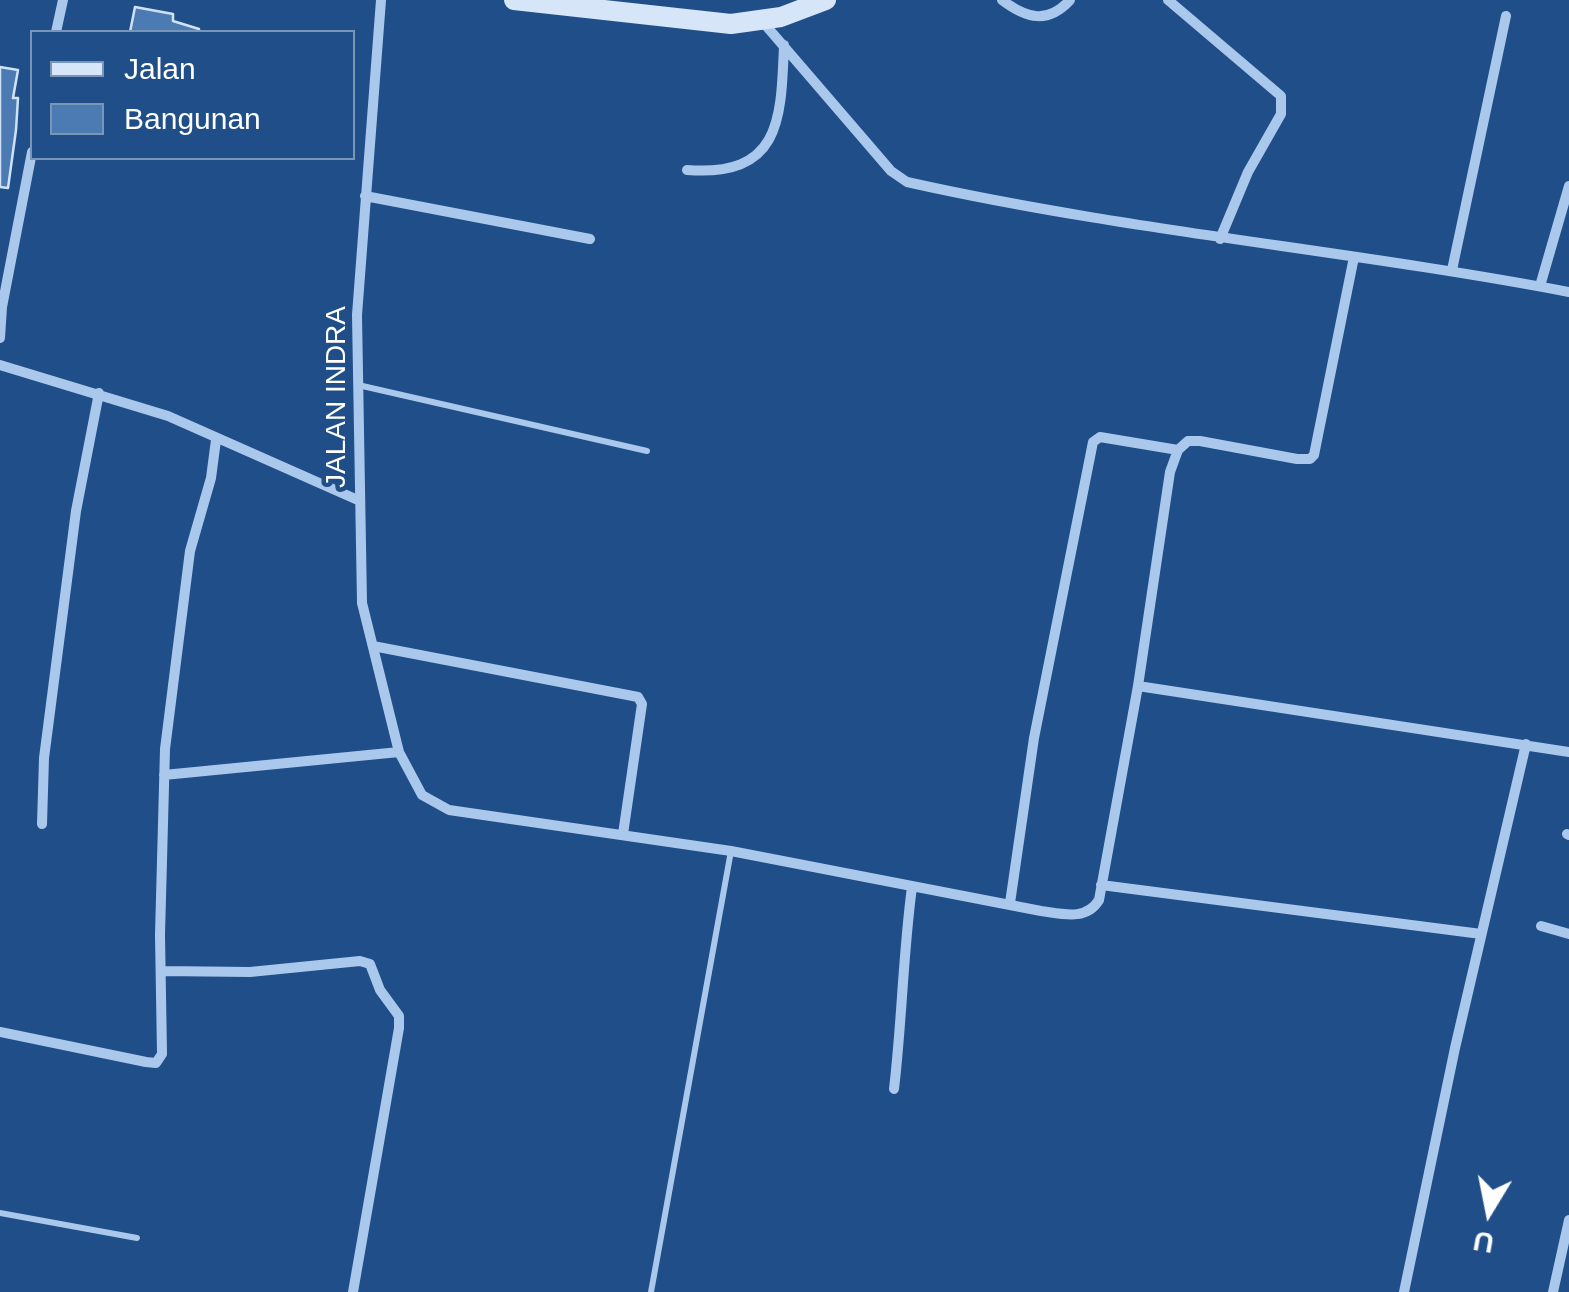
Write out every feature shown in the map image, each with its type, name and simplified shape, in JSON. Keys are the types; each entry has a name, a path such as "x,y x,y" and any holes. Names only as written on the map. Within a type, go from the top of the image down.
{"main road":[{"path":"514,0 731,24 762,21 826,0"}],"street":[{"path":"56,30 62,0"},
{"name":"JALAN INDRA","path":"381,0 358,314 362,603 399,752 416,786 432,802 449,810 623,834"},
{"path":"1002,0 1014,10 1042,16 1059,12 1070,0"},
{"path":"1168,0 1281,96 1281,114 1248,172 1220,239"},
{"path":"1452,270 1506,16"},
{"path":"762,21 891,171 907,182 1080,216 1452,270 1569,292"},
{"path":"686,170 709,171 748,162 765,150 781,112 784,45"},
{"path":"0,338 2,307 30,160"},
{"path":"1540,286 1569,186"},
{"path":"365,196 590,239"},
{"path":"373,646 638,697 642,704 623,834 1041,911 1082,915 1093,910 1099,900 1138,686 1170,472 1178,450 1188,441 1200,441 1298,460 1314,455 1354,257"},
{"path":"0,365 168,416 360,501"},
{"path":"42,824 44,758 76,511 99,394"},
{"path":"1010,903 1034,738 1092,442 1100,436 1178,450"},
{"path":"0,1032 156,1063 162,1054 164,776 190,551 211,478 216,440"},
{"path":"1138,686 1569,752"},
{"path":"1404,1292 1526,744"},
{"path":"164,776 399,752"},
{"path":"1101,884 1482,934"},
{"path":"894,1089 912,887"},
{"path":"1540,926 1569,934"},
{"path":"161,971 250,972 360,961 370,964 380,990 396,1010 399,1028 354,1292"},
{"path":"1554,1292 1569,1220"}],"lane":[{"path":"358,385 648,452"},
{"path":"651,1292 731,851"},
{"path":"0,1213 137,1238"}],"building":[{"path":"135,7 173,14 173,21 199,29 199,30 130,30"},
{"path":"0,67 18,70 13,98 18,98 16,130 8,188 0,187"}]}
